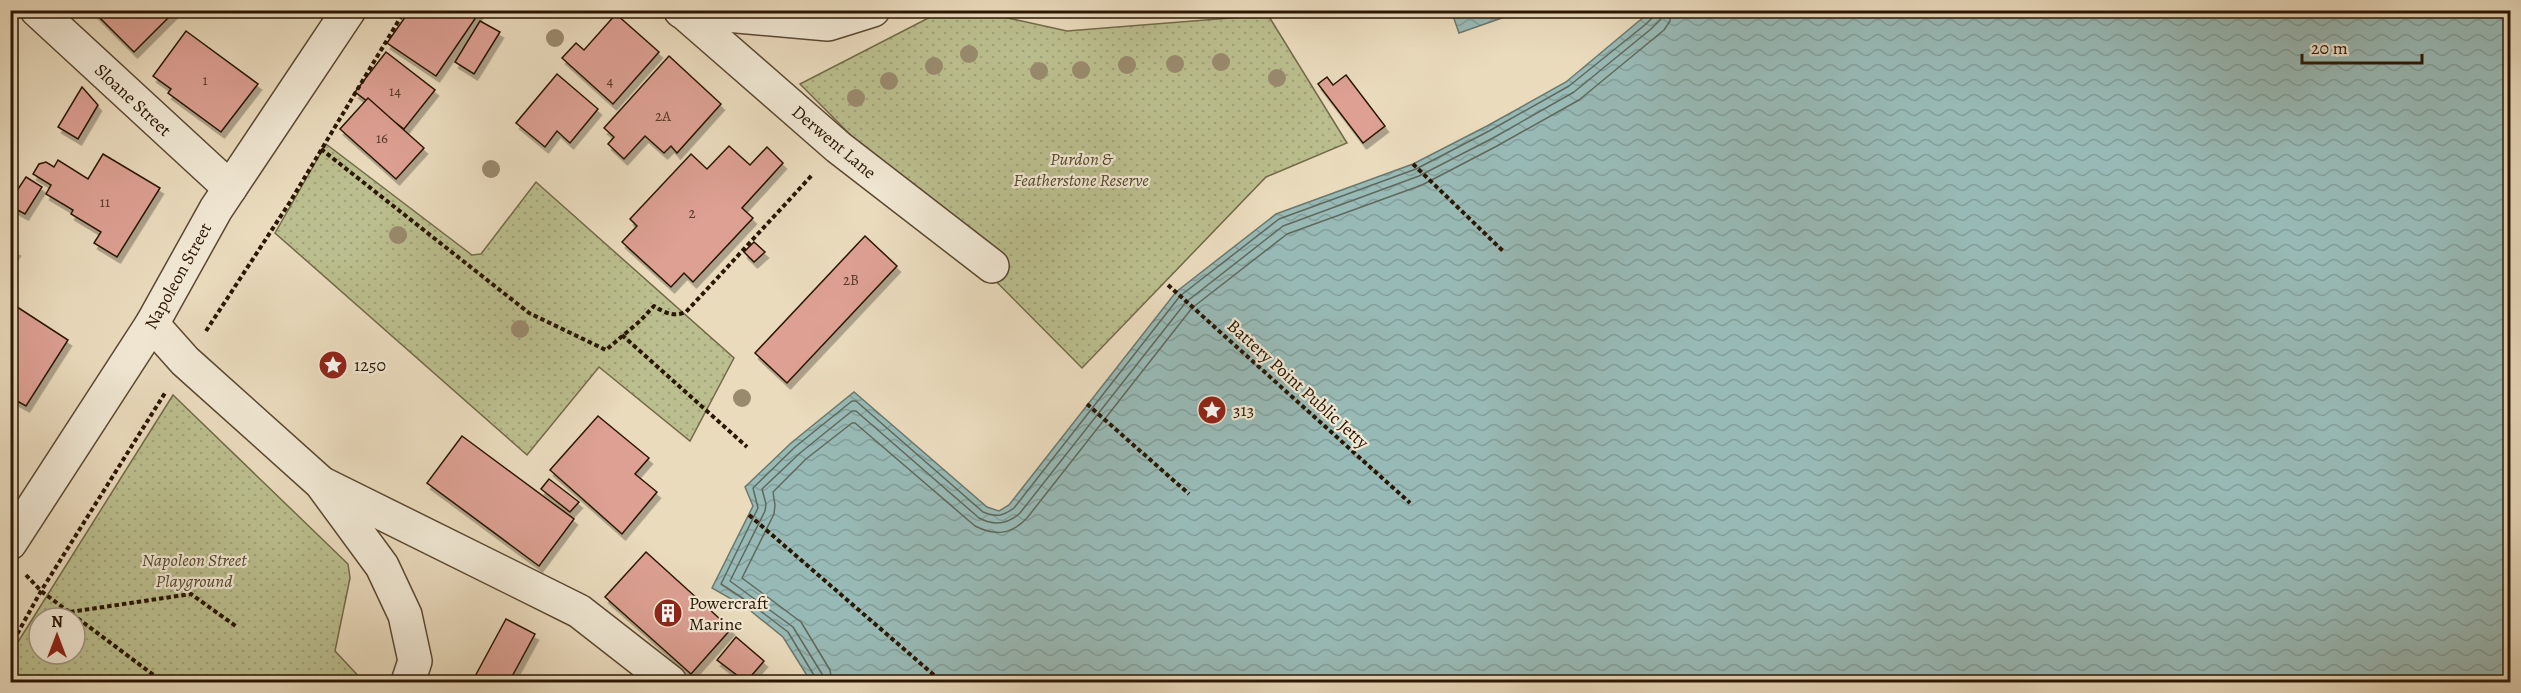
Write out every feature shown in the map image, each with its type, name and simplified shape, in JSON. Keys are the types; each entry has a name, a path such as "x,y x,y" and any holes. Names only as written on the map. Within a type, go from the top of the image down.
{"street":[{"name":"Sloane Street","path":"37,10 230,188"},
{"name":"Napoleon Street","path":"14,555 152,324 216,209 349,10"},
{"path":"681,11 828,24 873,10"},
{"name":"Derwent Lane","path":"681,11 838,147 992,266"},
{"path":"152,324 185,361 321,483 382,566 405,615 415,661 408,682"},
{"path":"321,483 579,611 670,682"}],"path":[{"path":"10,647 41,591 185,361 277,221 405,10"},
{"path":"321,149 529,313 606,350 654,306 665,313 678,315 686,312 838,147"},
{"path":"1413,164 1504,252"},
{"name":"Battery Point Public Jetty","path":"1168,285 1410,503"},
{"path":"622,335 747,447"},
{"path":"1087,404 1189,495"},
{"path":"749,515 942,682"},
{"path":"14,555 41,591 61,606"},
{"path":"87,609 191,594 237,627"},
{"path":"87,625 163,682"}],"green space":[{"name":"Purdon & Featherstone Reserve","path":"942,11 976,11 1067,31 1268,15 1347,143 1266,177 1082,368 800,84"},
{"path":"326,144 472,255 481,254 536,182 734,358 690,441 599,367 527,455 275,233"},
{"name":"Napoleon Street Playground","path":"173,395 348,564 350,578 335,651 364,682 11,682 11,653 27,628 27,666 87,666 87,606 41,606"}],"water":[{"path":"1460,10 1518,10 1519,12 1459,33 1452,13"},
{"path":"1651,11 2510,11 2510,682 811,682 783,637 747,608 712,588 753,506 745,487 791,443 854,392 987,507 999,511 1009,505 1176,292 1276,214 1413,164 1487,126 1566,82"}],"building":[{"path":"92,10 176,10 134,52"},
{"path":"410,10 481,10 436,76 387,43"},
{"path":"616,14 659,52 613,104 562,58 576,43 584,50"},
{"path":"480,21 500,32 474,74 455,62"},
{"path":"186,31 258,84 221,132 168,93 171,89 153,76"},
{"path":"386,52 435,90 404,129 355,92"},
{"path":"669,56 721,104 677,153 671,146 664,153 645,136 624,159 608,144 614,137 604,128"},
{"path":"557,74 598,109 570,143 557,131 545,147 516,123"},
{"path":"1346,75 1385,126 1363,143 1318,84 1327,77 1333,85"},
{"path":"82,87 98,105 78,139 58,127"},
{"path":"368,98 424,148 396,179 340,129"},
{"path":"729,146 750,165 767,147 783,163 742,208 753,218 693,282 684,273 671,287 622,242 637,226 630,219 691,154 707,169"},
{"path":"103,154 160,188 117,257 94,243 101,232 71,214 73,210 46,194 51,185 33,174 39,164 46,162 54,167 58,160 88,179"},
{"path":"26,177 42,187 25,214 10,206 10,201"},
{"path":"865,236 897,266 787,383 755,353"},
{"path":"754,242 765,252 754,262 744,252"},
{"path":"10,247 17,250 10,260"},
{"path":"11,303 68,340 26,406 10,397"},
{"path":"598,416 649,458 635,474 657,492 622,534 550,470"},
{"path":"462,436 574,519 539,566 427,483"},
{"path":"549,479 579,502 570,512 541,489"},
{"name":"Powercraft Marine","path":"646,552 731,629 691,674 605,597"},
{"path":"506,619 535,634 509,682 473,680"},
{"path":"736,637 764,661 746,682 717,660"}],"place":[{"name":"1250","path":"333,365"},
{"name":"313","path":"1212,410"},
{"name":"Powercraft Marine","path":"668,613"}]}
